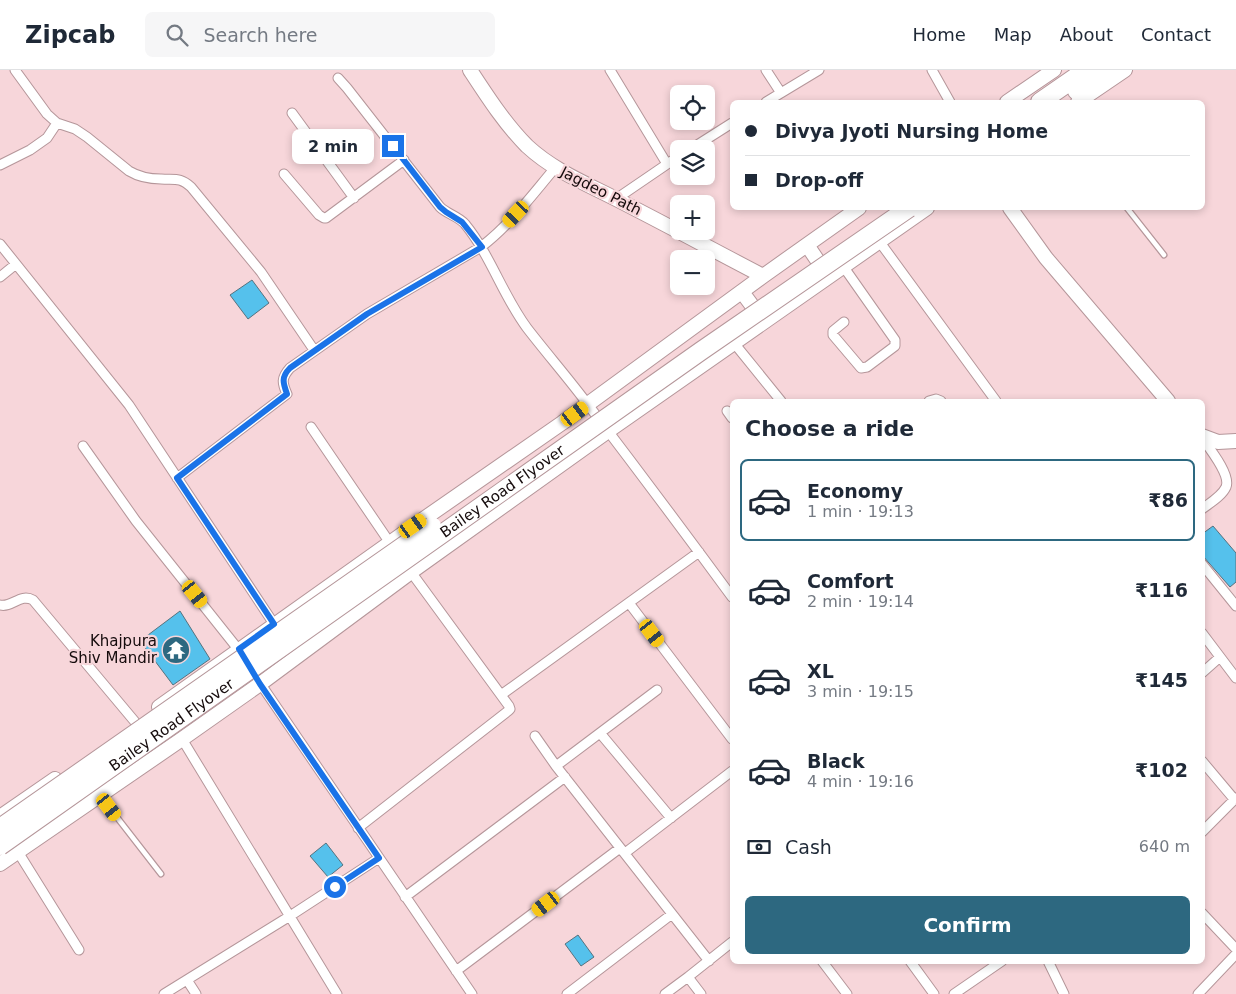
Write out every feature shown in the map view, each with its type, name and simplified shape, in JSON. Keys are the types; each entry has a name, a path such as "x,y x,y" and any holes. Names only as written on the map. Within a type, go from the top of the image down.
{"highway":[{"path":"1047,100 1075,92 1086,70"},
{"path":"1063,100 1106,70"},
{"name":"Bailey Road Flyover","path":"0,828 887,210"},
{"name":"Bailey Road Flyover","path":"0,846 701,351 906,210"}],"main road":[{"name":"Jagdeo Path","path":"470,70 506,121 527,145 555,168 763,276"},
{"path":"1010,100 1054,70"},
{"path":"1075,92 1125,70"},
{"path":"0,817 79,769 136,723 588,404 856,210"},
{"path":"0,864 260,684 411,572 608,431 924,210"},
{"path":"1011,210 1046,258 1166,399"},
{"path":"807,245 828,277"},
{"path":"742,292 764,322"},
{"path":"1205,438 1218,442 1236,441"}],"street":[{"path":"16,70 47,114 57,122 87,137 129,171 145,178 160,180 173,178 186,182 261,272 314,350"},
{"path":"610,70 667,164"},
{"path":"766,70 781,93"},
{"path":"769,100 819,70"},
{"path":"932,70 949,100"},
{"path":"338,78 440,207 462,222 482,247 513,307 526,326 588,404 730,594"},
{"path":"292,113 354,198"},
{"path":"0,165 30,150 47,138 57,122"},
{"path":"705,140 730,124"},
{"path":"284,174 319,215 324,218 329,217 404,160"},
{"path":"616,199 670,162"},
{"path":"177,478 287,394 283,379 285,373 290,368 367,314 493,239 555,168"},
{"path":"879,241 995,399"},
{"path":"0,244 129,405 274,624"},
{"path":"0,277 16,264"},
{"path":"843,266 895,340 895,346 867,367 861,368 833,334 833,331 844,322"},
{"path":"734,343 779,399"},
{"path":"311,427 390,543"},
{"path":"1205,442 1224,472 1227,478 1227,485 1223,491 1205,506"},
{"path":"83,446 136,521 239,649 260,684 472,994"},
{"path":"501,695 699,552"},
{"path":"1205,568 1236,606"},
{"path":"358,828 510,709 411,572"},
{"path":"0,605 8,606 26,597 33,600 136,723"},
{"path":"629,603 730,736"},
{"path":"1205,637 1236,678"},
{"path":"1205,670 1220,657"},
{"path":"556,766 657,690"},
{"path":"600,733 671,818"},
{"path":"535,736 556,766 709,961"},
{"path":"182,739 337,994"},
{"path":"1205,764 1235,798 1205,829"},
{"path":"456,971 622,851 671,818 730,773"},
{"path":"406,897 565,777"},
{"path":"18,852 79,950"},
{"path":"164,994 379,858"},
{"path":"567,994 672,914"},
{"path":"1205,916 1236,949"},
{"path":"665,994 730,944"},
{"path":"1198,994 1236,954"},
{"path":"824,964 847,994"},
{"path":"912,964 934,994"},
{"path":"954,994 998,964"},
{"path":"1049,964 1064,994"},
{"path":"688,977 701,994"},
{"path":"187,980 196,994"}],"lane":[{"path":"1129,210 1164,255"},
{"path":"88,780 160,874"}],"building":[{"path":"252,280 269,303 248,319 230,295"},
{"path":"1213,526 1236,553 1236,582 1230,587 1205,558 1205,532"},
{"name":"Khajpura Shiv Mandir","path":"180,611 210,659 173,685 140,641"},
{"path":"326,843 343,865 328,877 310,856"},
{"path":"578,935 594,957 581,966 565,944"}],"place":[{"name":"Khajpura Shiv Mandir","path":"176,650"}],"route":[{"path":"335,887 379,858 260,684 239,649 274,624 177,478 287,394 283,379 285,373 290,368 367,314 482,247 460,220 440,207 393,146"}]}
